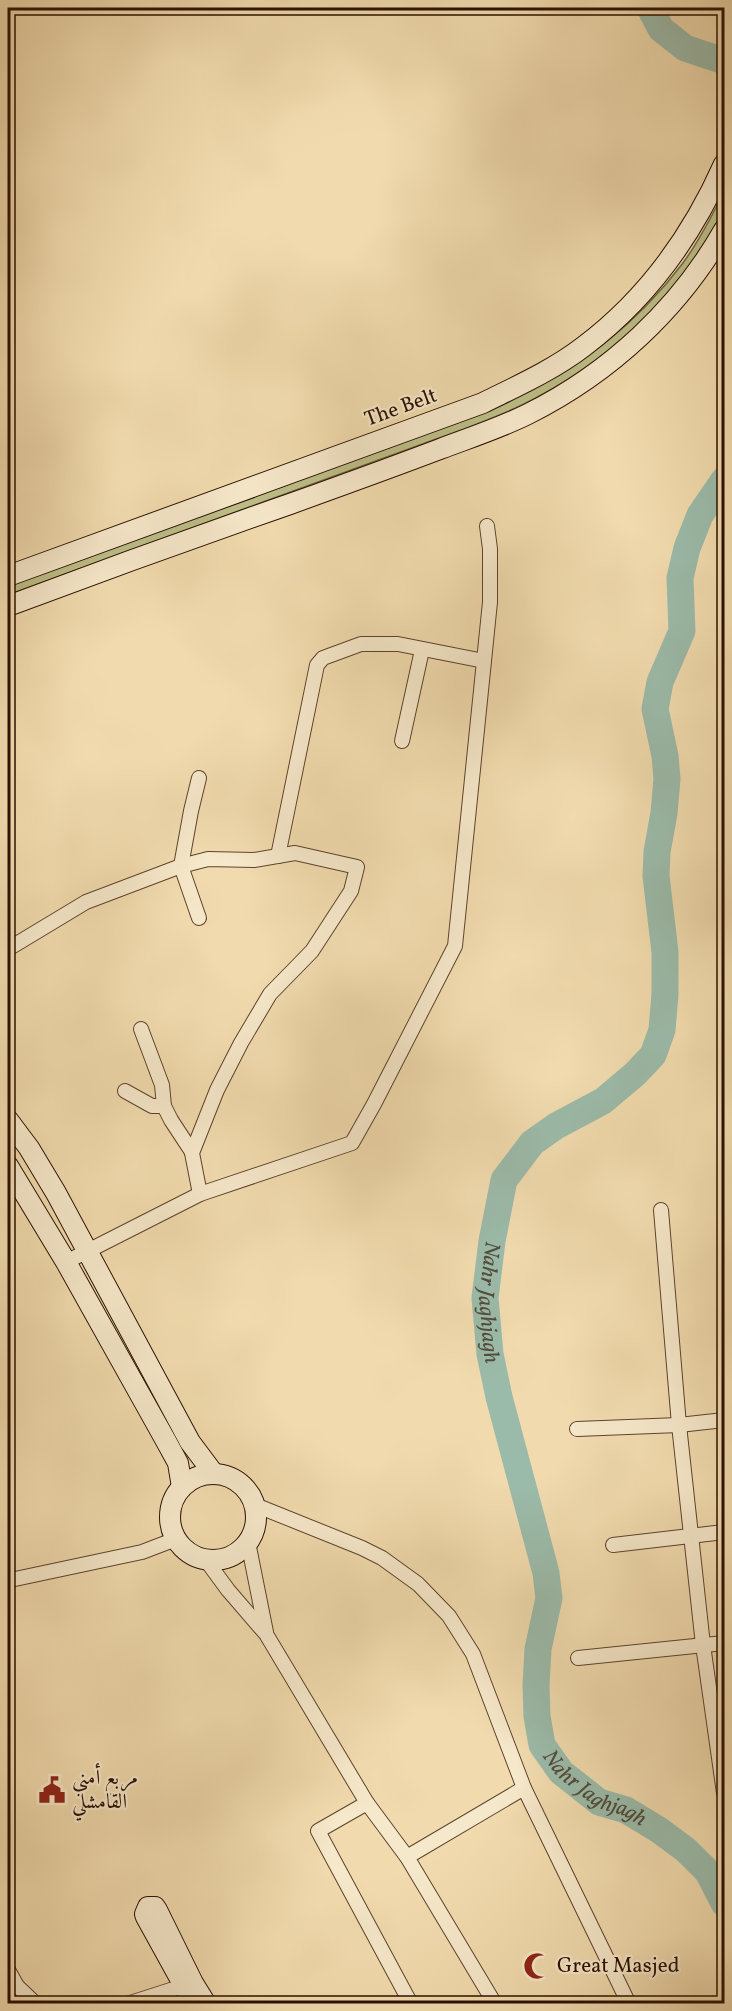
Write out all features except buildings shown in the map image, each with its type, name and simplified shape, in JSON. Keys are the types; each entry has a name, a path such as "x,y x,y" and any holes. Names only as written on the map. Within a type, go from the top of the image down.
{"main road":[{"name":"The Belt","path":"8,576 483,403 542,373 583,348 648,288 692,229 724,164"},
{"path":"8,606 381,472 528,414 581,383 647,330 682,291 724,230"},
{"path":"8,1120 34,1157 88,1250 190,1442 214,1474"},
{"path":"8,1166 66,1262 178,1463 182,1487"},
{"path":"214,1474 240,1483 249,1493 255,1505 256,1518 254,1531 240,1551 230,1557 206,1560 184,1549 176,1539 171,1526 170,1512 174,1499 182,1487 191,1480 214,1474"},
{"path":"194,2004 145,1914 148,1907 155,1907 157,1910 206,2004"}],"street":[{"path":"66,1262 200,1194 352,1143 455,946 490,602 490,549 487,526"},
{"path":"278,856 317,665 323,658 361,644 398,644 484,661"},
{"path":"402,741 422,650"},
{"path":"199,778 181,866 199,918"},
{"path":"8,949 86,902 181,866 208,859 254,860 295,853 357,867 351,891 312,951 270,994 241,1043 217,1090 192,1152"},
{"path":"141,1029 162,1085 164,1106 192,1152 195,1178 200,1194"},
{"path":"125,1091 152,1106 164,1106"},
{"path":"661,1210 679,1425 703,1645 724,1793"},
{"path":"577,1429 679,1425 724,1420"},
{"path":"255,1505 382,1558 410,1577 435,1599 462,1635 473,1654 524,1788 629,2004"},
{"path":"613,1545 724,1532"},
{"path":"15,1579 142,1552 176,1539"},
{"path":"248,1542 266,1634"},
{"path":"206,1560 228,1590 266,1634 367,1803 407,1857 495,2004"},
{"path":"578,1658 724,1643"},
{"path":"407,1857 524,1788"},
{"path":"367,1803 318,1831 407,2003"},
{"path":"8,1971 17,1986 36,2004"},
{"path":"128,2004 183,1986"}],"green space":[{"path":"724,192 725,208 716,227 663,299 621,340 550,390 509,411 461,430 8,595 8,586 478,415 537,388 591,353 640,312 683,263"}],"waterway":[{"name":"Nahr Jaghjagh","path":"650,8 661,29 685,48 724,61"},
{"name":"Nahr Jaghjagh","path":"724,480 700,515 687,548 680,578 682,631 660,682 655,709 665,756 667,779 656,876 665,952 662,1030 653,1055 635,1074 603,1101 556,1126 532,1143 504,1180 492,1241 485,1298 490,1354 499,1397 546,1573 549,1598 538,1649 536,1685 537,1716 542,1745 561,1772 599,1802 626,1810 686,1850 708,1872 724,1903"}],"place":[{"name":"مربع أمني القامشلي","path":"52,1790"},
{"name":"Great Masjed","path":"537,1966"}]}
